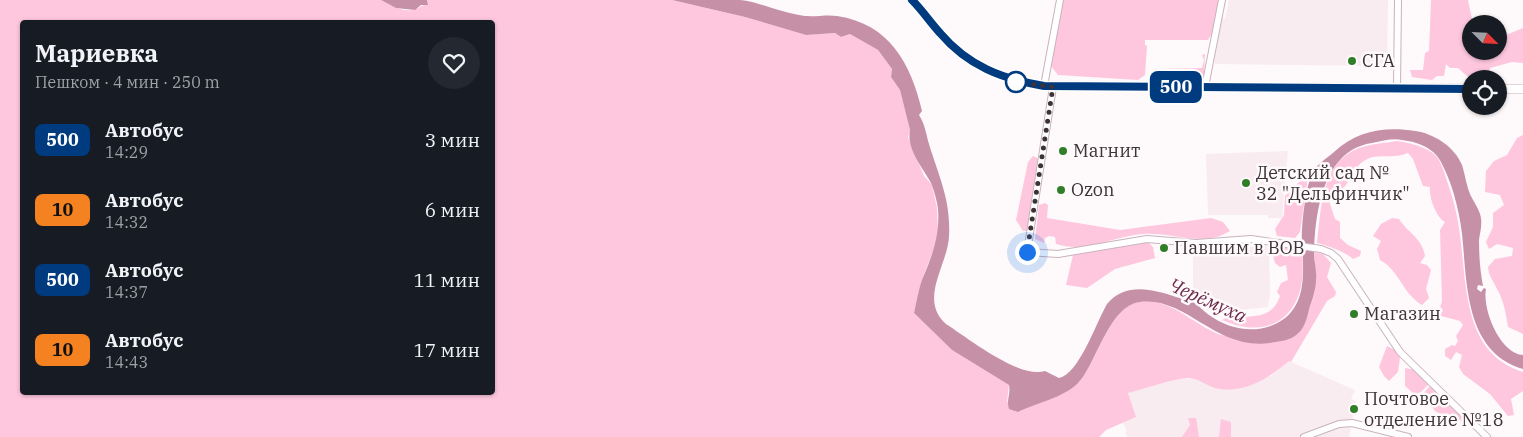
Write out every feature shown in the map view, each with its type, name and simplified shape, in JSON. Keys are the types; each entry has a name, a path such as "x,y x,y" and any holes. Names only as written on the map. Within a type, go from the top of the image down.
{"main road":[{"path":"912,0 946,40 975,65 1005,78 1044,86 1462,88"},
{"path":"1507,89 1523,89"}],"street":[{"path":"1044,86 1060,0"},
{"path":"1205,87 1222,0"},
{"path":"1397,88 1398,0"},
{"path":"1053,87 1027,252 1058,254 1147,239 1196,243 1251,239 1282,242 1321,249 1331,253 1338,260 1400,352 1487,437"},
{"path":"1304,437 1340,424 1352,423 1408,437"}],"shaded area":[{"path":"0,0 381,0 396,8 409,10 428,4 427,0 672,0 745,17 806,35 835,33 841,37 850,34 878,50 892,69 891,77 900,90 910,130 908,137 924,176 932,185 937,208 938,232 936,250 932,254 924,274 914,313 952,350 1009,385 1007,402 1042,400 1059,394 1075,385 1083,377 1110,326 1118,315 1127,307 1138,302 1150,301 1170,307 1218,334 1272,340 1291,339 1299,333 1316,279 1314,252 1323,254 1331,263 1327,277 1336,292 1335,296 1327,301 1291,362 1289,361 1266,378 1240,389 1220,389 1195,379 1187,378 1165,382 1128,393 1136,417 1106,430 1099,437 0,437"},
{"path":"381,0 427,0 428,5 421,5 415,10 396,8"},
{"name":"Черёмуха","path":"672,0 740,0 804,16 837,16 855,20 884,37 895,49 912,77 922,111 919,115 924,125 946,200 949,236 934,293 938,314 946,324 994,356 1008,363 1034,372 1045,371 1059,378 1066,374 1080,358 1107,304 1122,292 1131,290 1149,290 1188,299 1216,320 1240,328 1265,328 1284,319 1292,311 1301,291 1303,280 1303,219 1307,191 1313,172 1321,163 1352,139 1371,132 1393,129 1422,132 1436,138 1449,147 1459,158 1467,187 1481,217 1479,251 1483,286 1478,285 1477,289 1481,292 1484,288 1486,289 1487,308 1494,329 1507,347 1515,353 1523,355 1523,369 1505,361 1491,349 1481,335 1474,318 1466,281 1459,213 1450,183 1439,158 1420,144 1399,139 1355,148 1342,158 1332,170 1320,202 1317,220 1314,253 1315,291 1305,324 1295,336 1270,343 1251,343 1233,339 1217,332 1172,307 1157,302 1140,302 1129,306 1111,324 1085,374 1072,388 1065,393 1018,412 1009,409 1009,385 952,350 914,313 921,284 935,243 938,227 938,209 931,183 910,144 910,130 900,90 891,77 892,69 878,50 850,34 841,37 835,33 806,35 745,17"},
{"path":"1062,0 1220,0 1213,32 1208,40 1145,40 1145,45 1147,46 1145,75 1138,80 1058,75 1051,66"},
{"path":"1229,0 1388,0 1387,66 1216,64 1214,62 1222,18 1225,19"},
{"path":"1431,0 1468,0 1471,15 1462,15 1462,60 1508,60 1508,34 1523,28 1523,63 1512,62 1490,68 1490,70 1462,70 1462,72 1458,68 1450,68 1446,64 1444,76 1437,76 1432,80 1412,77 1410,70 1423,70 1425,53 1429,51"},
{"path":"1205,54 1204,74 1199,80 1155,80 1152,78 1155,69 1202,68 1204,60 1202,55"},
{"path":"1523,135 1523,334 1508,327 1501,298 1489,273 1488,267 1495,259 1512,256 1513,248 1497,244 1489,249 1486,242 1493,227 1493,213 1504,205 1500,195 1485,192 1486,171 1494,161 1507,155 1517,138"},
{"path":"1397,141 1427,150 1436,156 1442,166 1456,214 1468,301 1473,320 1480,337 1490,351 1504,363 1523,372 1523,391 1511,399 1514,415 1508,416 1490,394 1463,374 1459,367 1462,355 1456,352 1451,360 1445,356 1445,349 1452,345 1455,346 1458,341 1456,336 1463,325 1460,321 1441,316 1439,311 1442,301 1440,230 1445,222 1434,207 1430,187 1423,186 1413,159 1408,153 1373,157 1363,162 1356,168 1344,187 1329,201 1335,219 1340,222 1340,238 1348,245 1361,251 1360,256 1353,259 1341,252 1317,243 1325,188 1337,164 1346,155 1359,148"},
{"name":"Детский сад № 32 \"Дельфинчик\"","path":"1288,151 1282,218 1268,218 1268,215 1208,215 1206,154"},
{"path":"1033,156 1041,160 1028,231 1023,231 1016,220 1028,162"},
{"path":"1308,177 1300,232 1295,238 1277,236 1275,229 1284,215 1285,196 1300,181"},
{"path":"1045,203 1048,205 1047,218 1120,230 1211,218 1223,222 1230,231 1220,236 1199,239 1154,234 1132,235 1089,246 1067,247 1056,244 1055,237 1049,236 1045,238 1044,243 1035,239 1039,205"},
{"path":"1392,218 1399,219 1418,240 1425,256 1420,263 1427,265 1431,270 1426,289 1429,298 1422,305 1415,300 1392,270 1380,260 1377,249 1381,241 1373,236 1381,224"},
{"path":"1138,243 1149,243 1153,247 1155,258 1115,269 1087,288 1066,285 1073,255"},
{"path":"1274,245 1301,249 1303,269 1301,287 1295,302 1287,314 1275,323 1260,327 1242,326 1222,320 1230,316 1233,318 1261,315 1267,313 1277,304 1280,296 1277,292 1281,283 1288,280 1286,265 1280,267 1275,263 1272,252"},
{"name":"Детский сад № 32 \"Дельфинчик\"","path":"1269,246 1270,294 1268,307 1229,311 1193,288 1193,248"},
{"path":"1387,346 1395,350 1400,357 1398,372 1389,381 1379,367"},
{"path":"1289,361 1355,390 1351,399 1356,401 1349,437 1127,437 1125,432 1127,431 1122,421 1135,416 1128,393 1173,379 1271,376"},
{"path":"1405,368 1416,370 1430,383 1420,393 1413,393 1405,386"},
{"path":"1429,387 1435,388 1467,420 1465,422 1436,412 1422,395"},
{"path":"1188,418 1196,418 1199,437 1182,437 1190,425"},
{"path":"1221,419 1231,422 1231,437 1219,437"}],"bus line":[{"name":"500","path":"912,0 946,40 961,54 975,65 1016,82 1053,87 1081,88 1430,87 1462,89"}],"place":[{"name":"СГА","path":"1352,61"},
{"name":"Магнит","path":"1063,151"},
{"name":"Детский сад № 32 \"Дельфинчик\"","path":"1246,183"},
{"name":"Ozon","path":"1061,190"},
{"name":"Павшим в ВОВ","path":"1164,248"},
{"name":"Магазин","path":"1354,314"},
{"name":"Почтовое отделение №18","path":"1354,409"}],"route":[{"path":"1016,82 1053,87 1027,252"}]}
